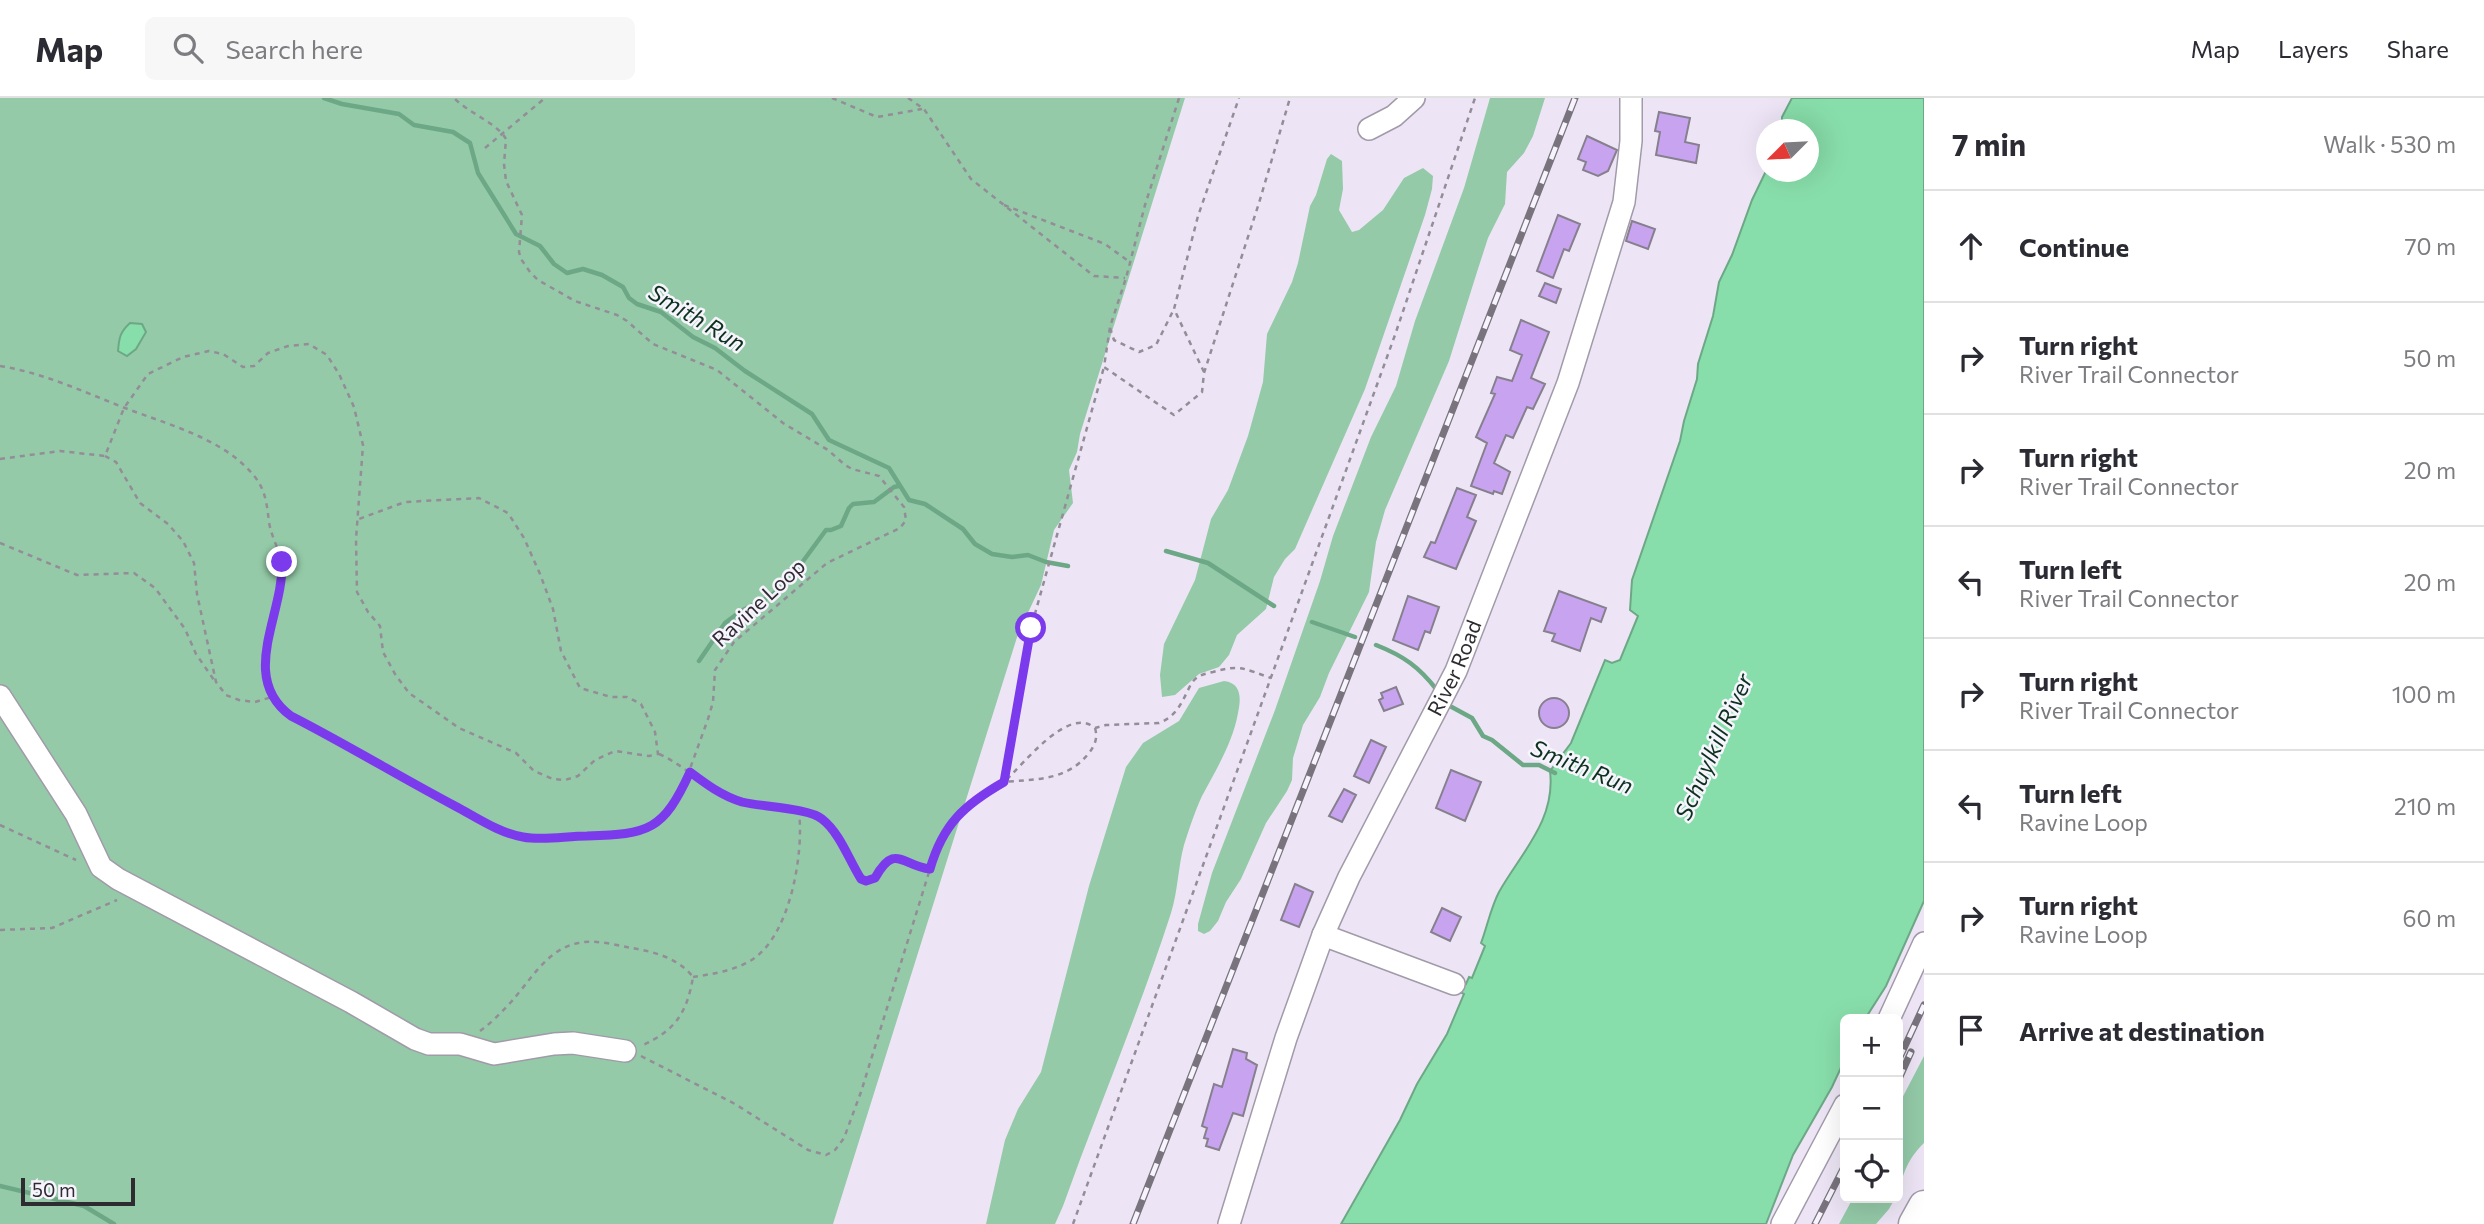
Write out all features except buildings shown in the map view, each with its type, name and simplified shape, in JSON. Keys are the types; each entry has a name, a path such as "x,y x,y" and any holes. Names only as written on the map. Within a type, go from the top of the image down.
{"highway":[{"path":"1914,1224 1924,1206"}],"street":[{"path":"1369,129 1394,116 1414,98"},
{"name":"River Road","path":"1229,1224 1286,1038 1323,935 1362,850 1456,671 1568,383 1624,202 1631,141 1631,98"},
{"path":"0,696 76,814 101,867 129,885 351,1002 402,1034 429,1044 460,1044 494,1054 573,1043 625,1051"},
{"path":"1323,935 1454,984"},
{"path":"1891,1014 1924,943"},
{"path":"1782,1224 1840,1114"}],"path":[{"path":"454,98 503,134"},
{"path":"485,148 545,98"},
{"path":"832,98 877,117 923,109"},
{"path":"908,98 923,109 971,179 1000,203 1094,276 1126,278"},
{"path":"1004,782 1031,628 1104,367 1110,327 1179,98"},
{"path":"1110,327 1114,340 1139,352 1156,345 1174,309 1198,216 1240,98"},
{"path":"1104,367 1174,415 1202,392 1204,373 1290,98"},
{"path":"1073,1224 1395,335 1475,98"},
{"name":"Ravine Loop","path":"272,697 291,716 446,801 520,837 618,835 649,828 665,816 690,772 713,702 715,670 734,642 827,563 904,525 906,513 887,484 873,473 852,469 828,450 793,430 717,370 653,344 636,328 617,316 575,302 538,280 521,259 519,244 522,215 506,181 506,139 503,134"},
{"path":"1000,203 1105,244 1130,263"},
{"path":"1174,309 1204,373"},
{"path":"105,456 124,408 148,374 183,357 209,351 223,355 243,367 254,366 268,353 288,346 309,344 327,355 354,407 363,445 356,539 357,592 368,612 380,625 383,652 394,674 409,693 459,728 516,753 534,771 553,779 565,780 578,776 595,760 615,751 649,756 658,754 670,759 727,797 816,815 826,823 861,879 866,881 875,878 880,868 897,858 914,866 930,869"},
{"path":"0,366 65,383 180,429 237,460 256,478 265,495 271,532 282,562 283,577 265,664 265,680 272,697 255,702 226,695 196,654 185,629 155,588 134,573 77,575 0,542"},
{"path":"0,459 60,451 105,456 116,462 140,503 168,524 183,541 194,564 199,607 216,682"},
{"path":"359,519 405,502 479,498 508,513 524,538 540,574 553,609 561,651 580,688 611,697 627,697 641,704 655,732 658,754"},
{"path":"1095,728 1167,720 1184,701 1193,681 1222,668 1237,667 1272,678"},
{"path":"625,1051 661,1065 735,1104 808,1150 826,1155 835,1150 844,1138 861,1092 942,836 954,819 970,804 1004,782 1021,763 1063,728 1077,722 1091,724 1095,728 1097,739 1093,748 1070,771 1044,779 1004,782"},
{"path":"693,977 728,971 751,961 769,946 791,893 801,831 799,812"},
{"path":"0,825 76,860 101,867"},
{"path":"0,930 52,928 121,898 129,885"},
{"path":"460,1044 491,1022 550,957 579,942 601,942 639,949 675,960 693,977 689,1002 674,1026 650,1042 625,1051"}],"shaded area":[{"path":"0,98 1185,98 1080,434 1077,452 1069,470 1073,503 1054,530 1041,585 1018,634 833,1224 0,1224"},
{"path":"1490,98 1545,98 1533,136 1524,153 1507,172 1505,204 1488,238 1449,361 1385,510 1376,542 1369,592 1320,697 1303,725 1293,758 1292,780 1287,791 1266,823 1241,879 1226,902 1218,921 1204,934 1198,931 1198,924 1212,873 1275,710 1333,536 1371,437 1396,386 1415,321 1464,188"},
{"path":"1331,154 1342,161 1343,189 1339,210 1352,232 1359,230 1383,210 1404,178 1423,168 1433,176 1425,215 1365,389 1295,549 1274,577 1266,609 1237,635 1229,655 1219,667 1199,674 1175,695 1162,697 1160,675 1164,644 1195,580 1211,519 1228,490 1248,436 1263,382 1267,334 1292,282 1310,206"},
{"path":"1224,681 1230,682 1239,692 1236,724 1192,820 1182,853 1171,913 1146,987 1063,1206 1055,1224 986,1224 1005,1140 1018,1109 1041,1072 1089,886 1126,767 1143,743 1179,721 1199,688"},
{"path":"1924,1056 1924,1143 1907,1166 1903,1178 1903,1140 1903,1096"},
{"path":"1850,1203 1892,1203 1876,1224 1839,1224"}],"water":[{"name":"Schuylkill River","path":"1792,98 1924,98 1924,901 1886,986 1868,1014 1840,1014 1840,1070 1793,1155 1766,1224 1341,1224 1447,1034 1464,994 1452,988 1455,980 1466,984 1469,977 1472,978 1485,946 1481,943 1496,898 1542,821 1548,805 1550,771 1571,743 1605,660 1612,663 1620,660 1638,616 1630,610 1632,580 1680,441 1697,379 1698,364 1713,316 1719,282 1752,200 1761,182 1819,182 1819,119 1782,117"},
{"path":"130,323 142,324 146,332 136,349 127,356 118,351 118,346 122,332"}],"waterway":[{"name":"Smith Run","path":"324,98 342,104 399,114 414,125 453,132 470,143 478,173 516,234 540,246 554,264 567,273 583,269 602,275 623,287 629,298 637,304 661,312 693,337 715,348 745,371 812,414 829,440 889,468 909,500 925,504 963,529 975,544 992,554 1012,557 1028,555 1068,566"},
{"path":"699,661 725,623 787,583 826,530 841,526 853,504 874,502 899,486"},
{"name":"Smith Run","path":"1166,551 1208,563 1274,606"},
{"name":"Smith Run","path":"1312,622 1355,637"},
{"name":"Smith Run","path":"1376,645 1410,663 1437,690"},
{"name":"Smith Run","path":"1448,705 1472,718 1483,736 1523,765 1539,765 1555,773"},
{"path":"0,1186 84,1206 114,1224"}],"railway":[{"path":"1133,1224 1575,98"},
{"path":"1903,1050 1924,1005"},
{"path":"1900,1077 1911,1052"},
{"path":"1815,1224 1840,1175"}],"route":[{"path":"282,562 283,577 265,664 265,680 272,697 291,716 434,795 520,837 618,835 649,828 665,816 690,772 727,797 808,812 822,818 861,879 866,881 875,878 880,868 888,861 897,858 920,868 930,869 942,836 954,819 970,804 1004,782 1031,628"}]}
